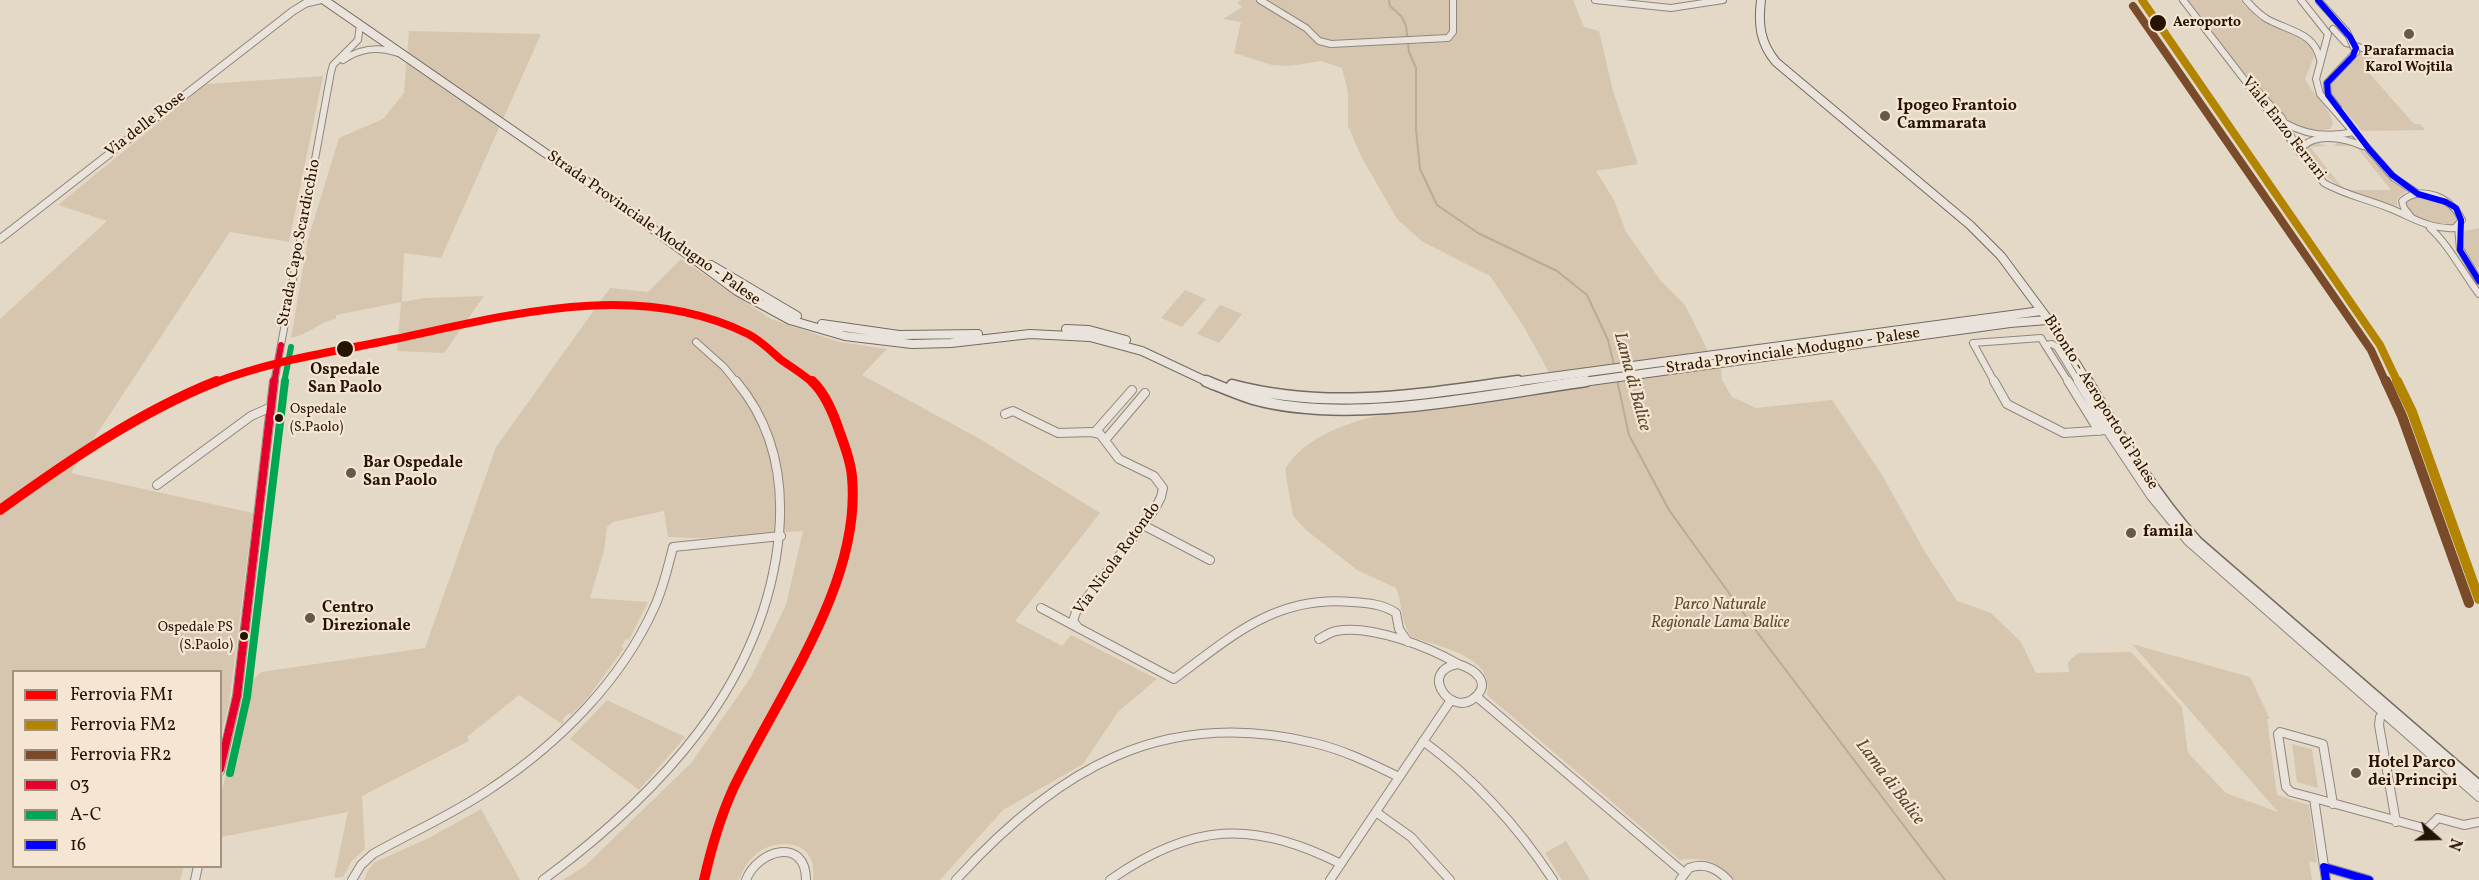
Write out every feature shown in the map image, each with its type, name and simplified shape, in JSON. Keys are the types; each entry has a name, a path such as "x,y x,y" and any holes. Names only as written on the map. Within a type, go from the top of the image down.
{"main road":[{"name":"Strada Provinciale Modugno - Palese","path":"325,0 619,204 737,291 790,320 845,336 912,344 951,344 1030,334 1090,337 1142,351 1202,380 1254,399 1310,408 1340,409 1407,406 1542,383 2041,311"},
{"name":"Strada Provinciale Modugno - Palese","path":"325,0 612,193 709,263 765,299 812,321 848,330 913,337 950,337 1029,329 1089,330 1143,346 1228,384 1253,391 1307,400 1338,402 1542,383"},
{"name":"Bitonto - Aeroporto di Palese","path":"1761,0 1760,34 1770,54 1993,246 2013,269 2047,320 2112,430 2170,511 2214,557 2386,711 2479,786"},
{"name":"Strada Provinciale Modugno - Palese","path":"1698,362 2047,320"}],"street":[{"path":"293,11 304,0"},
{"path":"293,11 306,3 325,0"},
{"path":"1260,0 1302,26 1321,42 1367,42 1448,38 1453,32 1453,0"},
{"path":"1595,0 1671,8 1723,0"},
{"name":"Viale Enzo Ferrari","path":"2183,0 2318,177 2332,188 2426,225 2440,237 2459,268 2479,294"},
{"path":"2248,0 2258,13 2309,38 2320,51 2320,63"},
{"path":"2301,0 2328,34 2328,44 2315,78 2316,87 2376,158"},
{"path":"2318,0 2359,50"},
{"name":"Via delle Rose","path":"0,239 293,11"},
{"path":"332,72 333,66 358,40 360,25"},
{"path":"2333,29 2346,43 2359,50"},
{"path":"332,72 344,59 361,50 387,49 408,57"},
{"path":"2359,50 2327,83 2325,88 2334,107 2360,144"},
{"name":"Strada Capo Scardicchio","path":"222,762 242,663 269,408 332,72"},
{"path":"2244,79 2260,92 2292,133 2292,138"},
{"path":"2244,79 2256,90 2299,150 2308,140 2343,139 2368,149"},
{"path":"2284,122 2311,133 2352,133 2394,178 2419,194"},
{"path":"2412,218 2404,208 2402,201 2410,195 2437,197 2453,207 2462,217 2456,239 2458,248 2479,280"},
{"name":"Viale Enzo Ferrari","path":"2426,225 2444,229 2458,227"},
{"path":"2099,431 2041,338 1973,343 2007,404 2064,433 2099,431 2112,430"},
{"path":"543,880 590,846 644,796 694,738 723,699 748,654 763,615 781,536 782,504 779,475 764,423 737,381 696,342"},
{"path":"2045,345 2052,344 2057,347 2112,430 2143,486 2166,518 2228,578 2386,711 2479,796"},
{"path":"1095,432 1132,390"},
{"path":"1005,414 1013,411 1063,434 1095,432 1106,439 1145,393"},
{"path":"157,485 251,416 269,408"},
{"name":"Via Nicola Rotondo","path":"1079,628 1073,621 1076,612 1163,498 1157,477 1117,458 1106,439"},
{"path":"1143,525 1210,560"},
{"path":"352,880 365,859 379,849 403,839 493,788 545,747 576,718 614,676 638,638 654,607 673,547 781,536"},
{"path":"2214,557 2228,578"},
{"path":"1041,608 1174,679 1251,622 1282,609 1314,603 1350,601 1391,608 1396,613 1397,625 1402,636 1408,642"},
{"path":"2272,608 2285,627"},
{"path":"1319,639 1336,631 1352,630 1408,642 1447,656 1458,664 1472,668 1481,678 1481,691 1477,697 1467,702 1450,700 1440,688 1439,676 1446,667 1458,664"},
{"path":"1477,697 1682,876 1692,866 1709,866 1718,870 1728,880"},
{"path":"1330,880 1450,700"},
{"path":"2386,711 2380,717 2379,725 2396,822"},
{"path":"956,880 1011,823 1064,782 1108,758 1163,740 1226,731 1286,735 1341,748 1399,777"},
{"path":"2333,804 2323,744 2280,732 2278,734 2286,787 2291,792 2314,798 2333,804 2396,822 2427,829 2438,818 2449,819 2467,826 2474,826 2479,822"},
{"path":"1423,741 1457,766 1502,808 1553,880"},
{"path":"2449,760 2479,796"},
{"path":"2314,798 2326,880"},
{"path":"1376,812 1411,837 1450,880"},
{"path":"1110,880 1135,860 1183,840 1217,832 1259,833 1302,845 1341,864"},
{"path":"746,880 756,862 776,851 797,854 804,862 806,880"},
{"path":"2324,867 2368,880"}],"green space":[{"name":"Parco Naturale Regionale Lama Balice","path":"1242,0 1573,0 1584,27 1599,31 1613,91 1638,164 1596,171 1614,200 1626,232 1661,281 1685,305 1708,351 1721,369 1722,380 1732,397 1756,408 1832,400 1882,475 1925,552 1957,601 1991,613 2021,642 2036,673 2069,672 2068,662 2078,653 2131,652 2182,707 2188,753 2226,793 2278,812 2132,644 2250,677 2270,719 2267,719 2277,795 2309,805 2317,863 2309,861 2312,880 2216,880 2216,878 2215,880 1732,880 1721,868 1709,861 1680,860 1487,695 1487,682 1483,671 1474,662 1450,649 1412,637 1405,625 1396,588 1357,570 1306,530 1293,516 1285,469 1302,450 1324,435 1349,424 1407,410 1497,399 1557,387 1524,327 1490,276 1423,242 1397,219 1361,156 1348,126 1348,93 1342,68 1321,61 1289,66 1272,65 1234,53 1241,22 1223,19 1242,7 1237,3"},
{"path":"2187,0 2240,0 2259,19 2299,35 2313,45 2315,54 2305,79 2331,118 2333,124 2330,129 2313,131 2292,124 2231,59"},
{"path":"409,31 541,34 441,258 404,253 402,302 425,298 484,296 444,353 397,351 401,302 336,315 336,319 291,338 308,239 339,138 383,119 404,93"},
{"path":"2360,50 2374,61 2367,62 2367,65 2363,66 2414,124 2420,124 2425,130 2362,131 2332,95 2331,85 2358,56"},
{"path":"323,76 289,242 230,232 71,473 253,513 229,704 222,732 222,670 12,670 12,868 184,868 180,880 0,880 0,319 107,221 58,205 206,84"},
{"path":"2339,141 2358,146 2391,180 2407,191 2397,198 2397,206 2355,194 2333,182 2304,149 2304,144 2317,142 2326,146 2310,147 2341,186 2348,190 2391,190 2356,146 2334,146"},
{"path":"2420,196 2438,200 2449,206 2458,221 2452,225 2435,226 2419,220 2412,215 2406,202"},
{"path":"2479,228 2479,268 2475,268 2464,249 2461,236 2465,231"},
{"path":"681,259 771,319 839,342 887,349 862,375 980,439 1100,513 1015,621 1062,646 1071,635 1157,679 1118,712 1083,764 1003,810 940,880 813,880 813,866 809,856 802,849 793,845 782,844 771,846 751,859 739,880 563,880 585,866 692,762 751,677 786,605 803,531 700,538 668,537 664,511 613,522 607,527 604,551 590,598 648,602 629,640 626,639 621,647 624,648 589,696 571,715 569,713 562,720 564,722 562,724 519,695 467,737 469,741 362,796 365,849 351,862 343,877 334,878 348,812 222,837 222,790 247,686 261,672 425,648 496,447 610,288 648,292"},
{"path":"1185,290 1206,299 1182,327 1161,318"},
{"path":"1220,305 1242,314 1219,343 1197,334"},
{"path":"607,700 685,737 639,790 570,739"},
{"path":"2292,744 2312,749 2318,788 2297,782"},
{"path":"481,809 520,880 364,880 368,870 375,862 429,838"},
{"path":"1566,841 1590,880 1562,880 1545,853"}],"waterway":[{"name":"Lama di Balice","path":"1389,0 1390,6 1402,17 1406,26 1409,52 1416,68 1416,130 1420,169 1437,205 1478,233 1557,271 1587,295 1608,340 1614,365"},
{"name":"Lama di Balice","path":"1617,380 1629,435 1669,510 1760,636 1945,880"}],"rail line":[{"name":"FM2","path":"2142,0 2380,345 2412,412 2479,599"},
{"name":"FR2","path":"2133,6 2371,350 2402,416 2469,603"},
{"name":"FM1","path":"0,510 103,440 156,409 213,383 279,362 480,321 571,307 617,305 662,308 706,317 748,334 816,385 828,403 850,467 852,514 845,553 832,593 795,672 732,791 718,828 704,880"}],"transit line":[{"name":"16","path":"2318,0 2350,37 2356,48 2353,56 2327,83 2328,95 2380,163 2392,175 2418,194 2446,202 2456,208 2461,217 2460,250 2479,281"},
{"name":"03","path":"222,760 237,696 270,404 281,345"},
{"name":"A-C","path":"230,773 247,697 280,406 291,347"},
{"name":"16","path":"2326,880 2324,867 2369,880"}],"place":[{"name":"Aeroporto","path":"2158,23"},
{"name":"Parafarmacia Karol Wojtila","path":"2409,34"},
{"name":"Ipogeo Frantoio Cammarata","path":"1885,116"},
{"name":"Ospedale San Paolo","path":"345,349"},
{"name":"Ospedale (S.Paolo)","path":"279,418"},
{"name":"Bar Ospedale San Paolo","path":"351,473"},
{"name":"famila","path":"2131,533"},
{"name":"Centro Direzionale","path":"310,618"},
{"name":"Ospedale PS (S.Paolo)","path":"244,636"},
{"name":"Hotel Parco dei Principi","path":"2356,773"}]}
